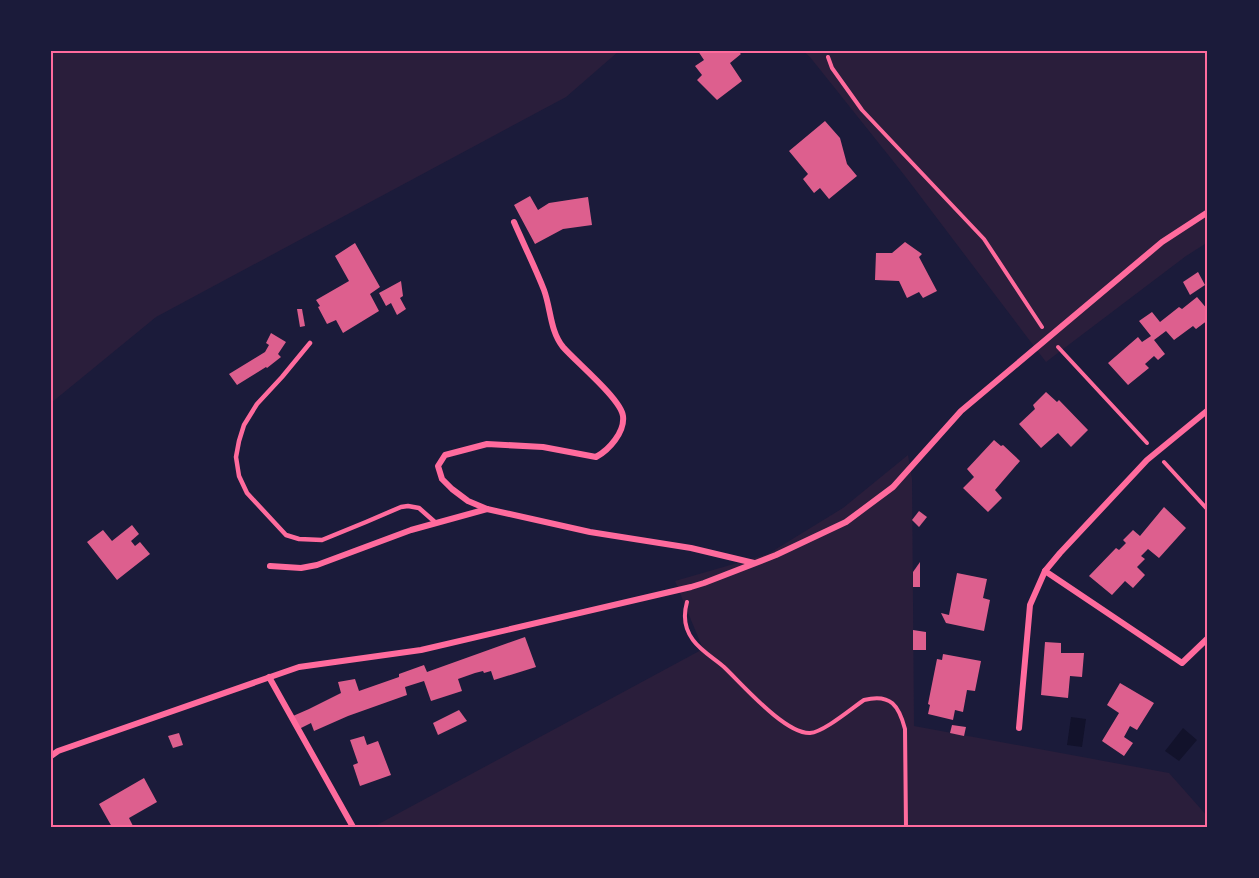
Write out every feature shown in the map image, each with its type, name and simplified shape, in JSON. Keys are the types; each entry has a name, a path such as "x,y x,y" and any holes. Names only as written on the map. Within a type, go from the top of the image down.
{"street":[{"path":"51,756 58,751 299,667 421,650 691,587 776,555 846,522 893,488 961,411 1162,242 1208,212"},
{"path":"514,222 545,293 552,325 561,345 618,403 623,417 620,433 602,454 596,457 543,447 487,444 445,455 438,466 442,479 468,501 487,509 590,532 691,548 754,563"},
{"path":"1019,728 1030,605 1045,571 1156,453 1208,410"},
{"path":"270,566 302,568 317,565 411,530 487,509"},
{"path":"1045,571 1182,663 1208,638"},
{"path":"269,677 353,827"}],"lane":[{"path":"310,343 257,404 244,425 236,457 239,476 247,493 286,535 299,539 322,540 408,506 419,508 436,523"}],"path":[{"path":"828,57 832,68 862,110 984,239 1049,337 1208,510"},
{"path":"691,587 684,623 694,642 724,667 778,719 793,729 808,733 820,731 864,700 882,698 893,704 901,714 905,729 906,827"}],"shaded area":[{"path":"51,51 619,51 566,97 156,317 51,403"},
{"path":"803,51 1208,51 1208,242 1186,256 1046,362 905,176"},
{"path":"908,455 912,479 914,726 1169,773 1208,817 1208,827 375,826 703,649 675,581 768,554 843,508"},
{"path":"1071,717 1086,719 1082,747 1067,745"},
{"path":"1183,728 1197,740 1179,761 1165,751"}],"building":[{"path":"698,51 738,51 741,54 730,63 742,81 717,100 697,80 702,75 695,66 704,60"},
{"path":"825,121 840,138 847,164 857,176 829,199 820,188 814,193 803,179 808,174 789,151"},
{"path":"530,196 538,210 549,203 588,197 592,225 563,229 535,244 514,205"},
{"path":"905,242 922,254 919,257 937,291 923,298 919,292 907,298 899,281 875,280 876,253 892,253"},
{"path":"355,243 380,287 370,294 379,311 343,333 336,320 327,324 316,300 349,281 335,256"},
{"path":"1198,272 1205,285 1190,295 1183,282"},
{"path":"401,281 403,296 400,298 406,309 397,315 391,303 386,306 379,293"},
{"path":"1197,297 1208,310 1208,320 1196,329 1193,326 1174,340 1166,331 1154,340 1165,354 1158,360 1154,356 1145,364 1149,368 1128,385 1108,363 1138,337 1142,342 1151,336 1139,321 1152,312 1160,322"},
{"path":"297,309 302,309 305,326 300,327"},
{"path":"271,333 286,342 278,354 281,357 237,385 229,374 265,352"},
{"path":"1046,392 1057,402 1059,400 1088,430 1071,447 1058,433 1041,448 1019,424 1035,409 1033,405"},
{"path":"994,440 1020,461 995,490 1002,498 988,512 963,488 974,477 967,469"},
{"path":"1164,507 1186,528 1159,558 1148,549 1141,556 1145,559 1137,567 1145,575 1133,588 1125,581 1112,595 1089,576 1116,548 1119,550 1126,543 1123,540 1133,530 1140,536"},
{"path":"919,511 927,517 919,527 912,520"},
{"path":"132,525 139,534 131,541 135,546 140,542 150,554 117,580 87,542 103,530 112,541"},
{"path":"920,562 920,587 913,587 913,572"},
{"path":"957,573 987,579 983,598 990,600 984,631 946,623 941,613 949,615"},
{"path":"913,630 926,632 926,650 913,650"},
{"path":"525,637 536,667 494,680 491,671 475,673 458,679 462,691 431,701 424,681 405,687 407,695 314,731 311,723 299,729 293,716 341,693 338,682 355,679 359,691 399,677 399,674 424,665 427,672"},
{"path":"1045,642 1061,643 1061,653 1084,653 1082,677 1070,676 1068,698 1041,695"},
{"path":"943,654 981,661 975,691 967,690 963,712 955,710 953,720 928,714 937,659 942,660"},
{"path":"1120,683 1154,703 1137,730 1130,726 1124,737 1133,743 1124,756 1102,741 1119,713 1107,705"},
{"path":"459,710 467,721 438,735 433,723"},
{"path":"952,725 966,727 964,736 950,733"},
{"path":"179,733 183,745 173,748 168,736"},
{"path":"364,736 367,745 378,741 391,775 360,786 353,765 358,763 350,740"},
{"path":"144,778 157,802 129,818 133,826 112,827 99,804"}]}
